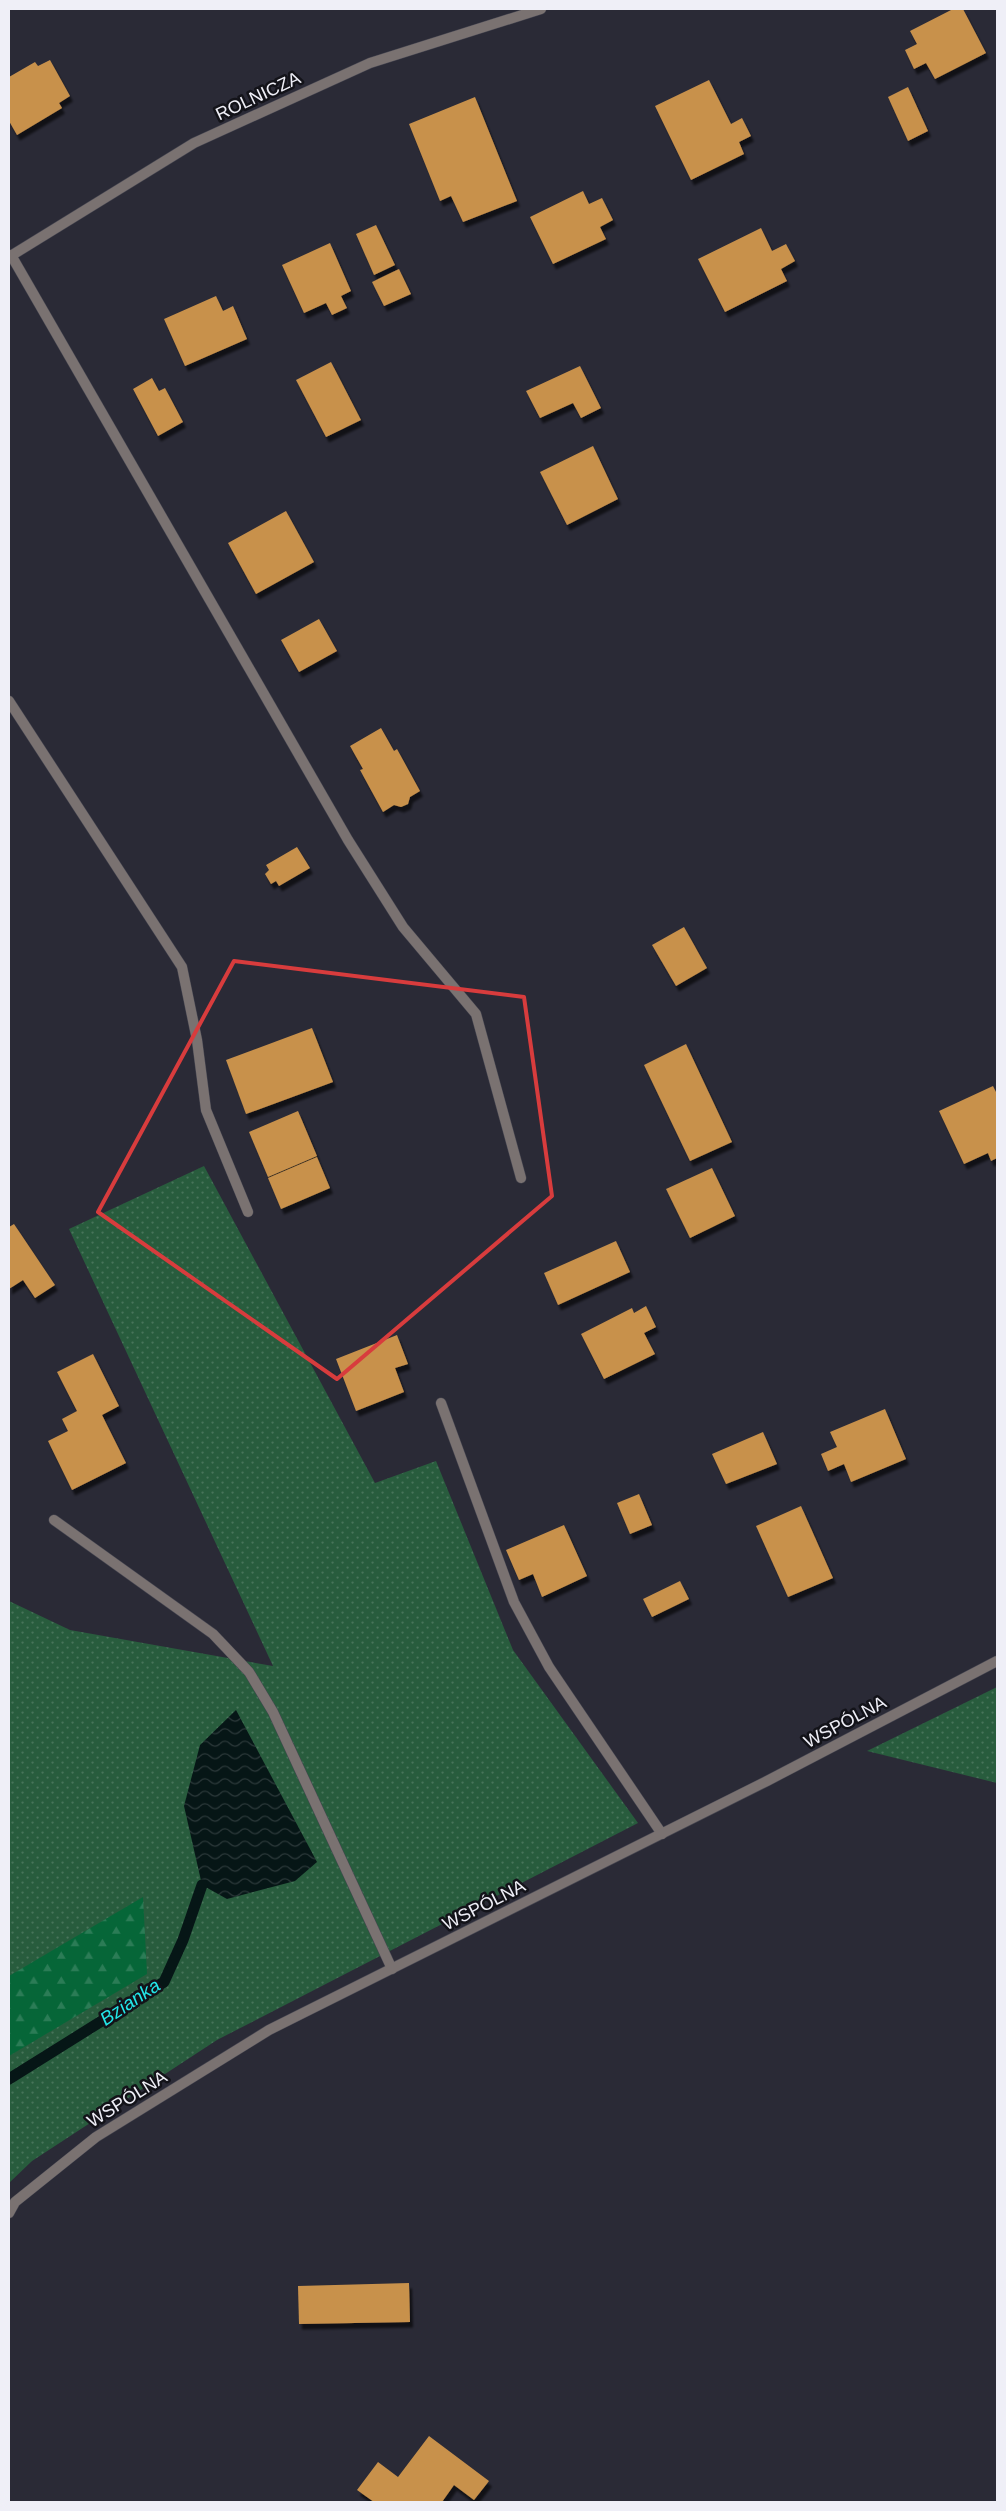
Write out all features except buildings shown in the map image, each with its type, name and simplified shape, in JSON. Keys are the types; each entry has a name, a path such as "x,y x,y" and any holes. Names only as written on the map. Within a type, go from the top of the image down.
{"street":[{"name":"ROLNICZA","path":"10,256 203,139 370,63 541,9"},
{"path":"10,256 348,840 403,927 476,1014 521,1178"},
{"path":"9,701 182,966 197,1040 206,1110 248,1212"},
{"path":"441,1403 514,1602 549,1667 662,1834"},
{"path":"54,1520 213,1634 249,1672 272,1712 392,1969"},
{"name":"WSPÓLNA","path":"9,2213 15,2202 96,2137 269,2030 662,1834 997,1661"}],"highlighted area":[{"path":"234,961 524,997 552,1196 337,1379 98,1212"}],"green space":[{"path":"204,1166 375,1483 436,1461 513,1650 638,1823 217,2040 32,2161 9,2183 9,1601 70,1630 273,1666 69,1229"},
{"path":"997,1687 997,1783 867,1751"},
{"path":"143,1897 147,1974 9,2056 9,1976"}],"water":[{"path":"236,1710 317,1862 295,1881 227,1899 202,1885 184,1806 200,1745"}],"waterway":[{"name":"Bzianka","path":"9,2079 164,1982 183,1940 202,1885"}]}
